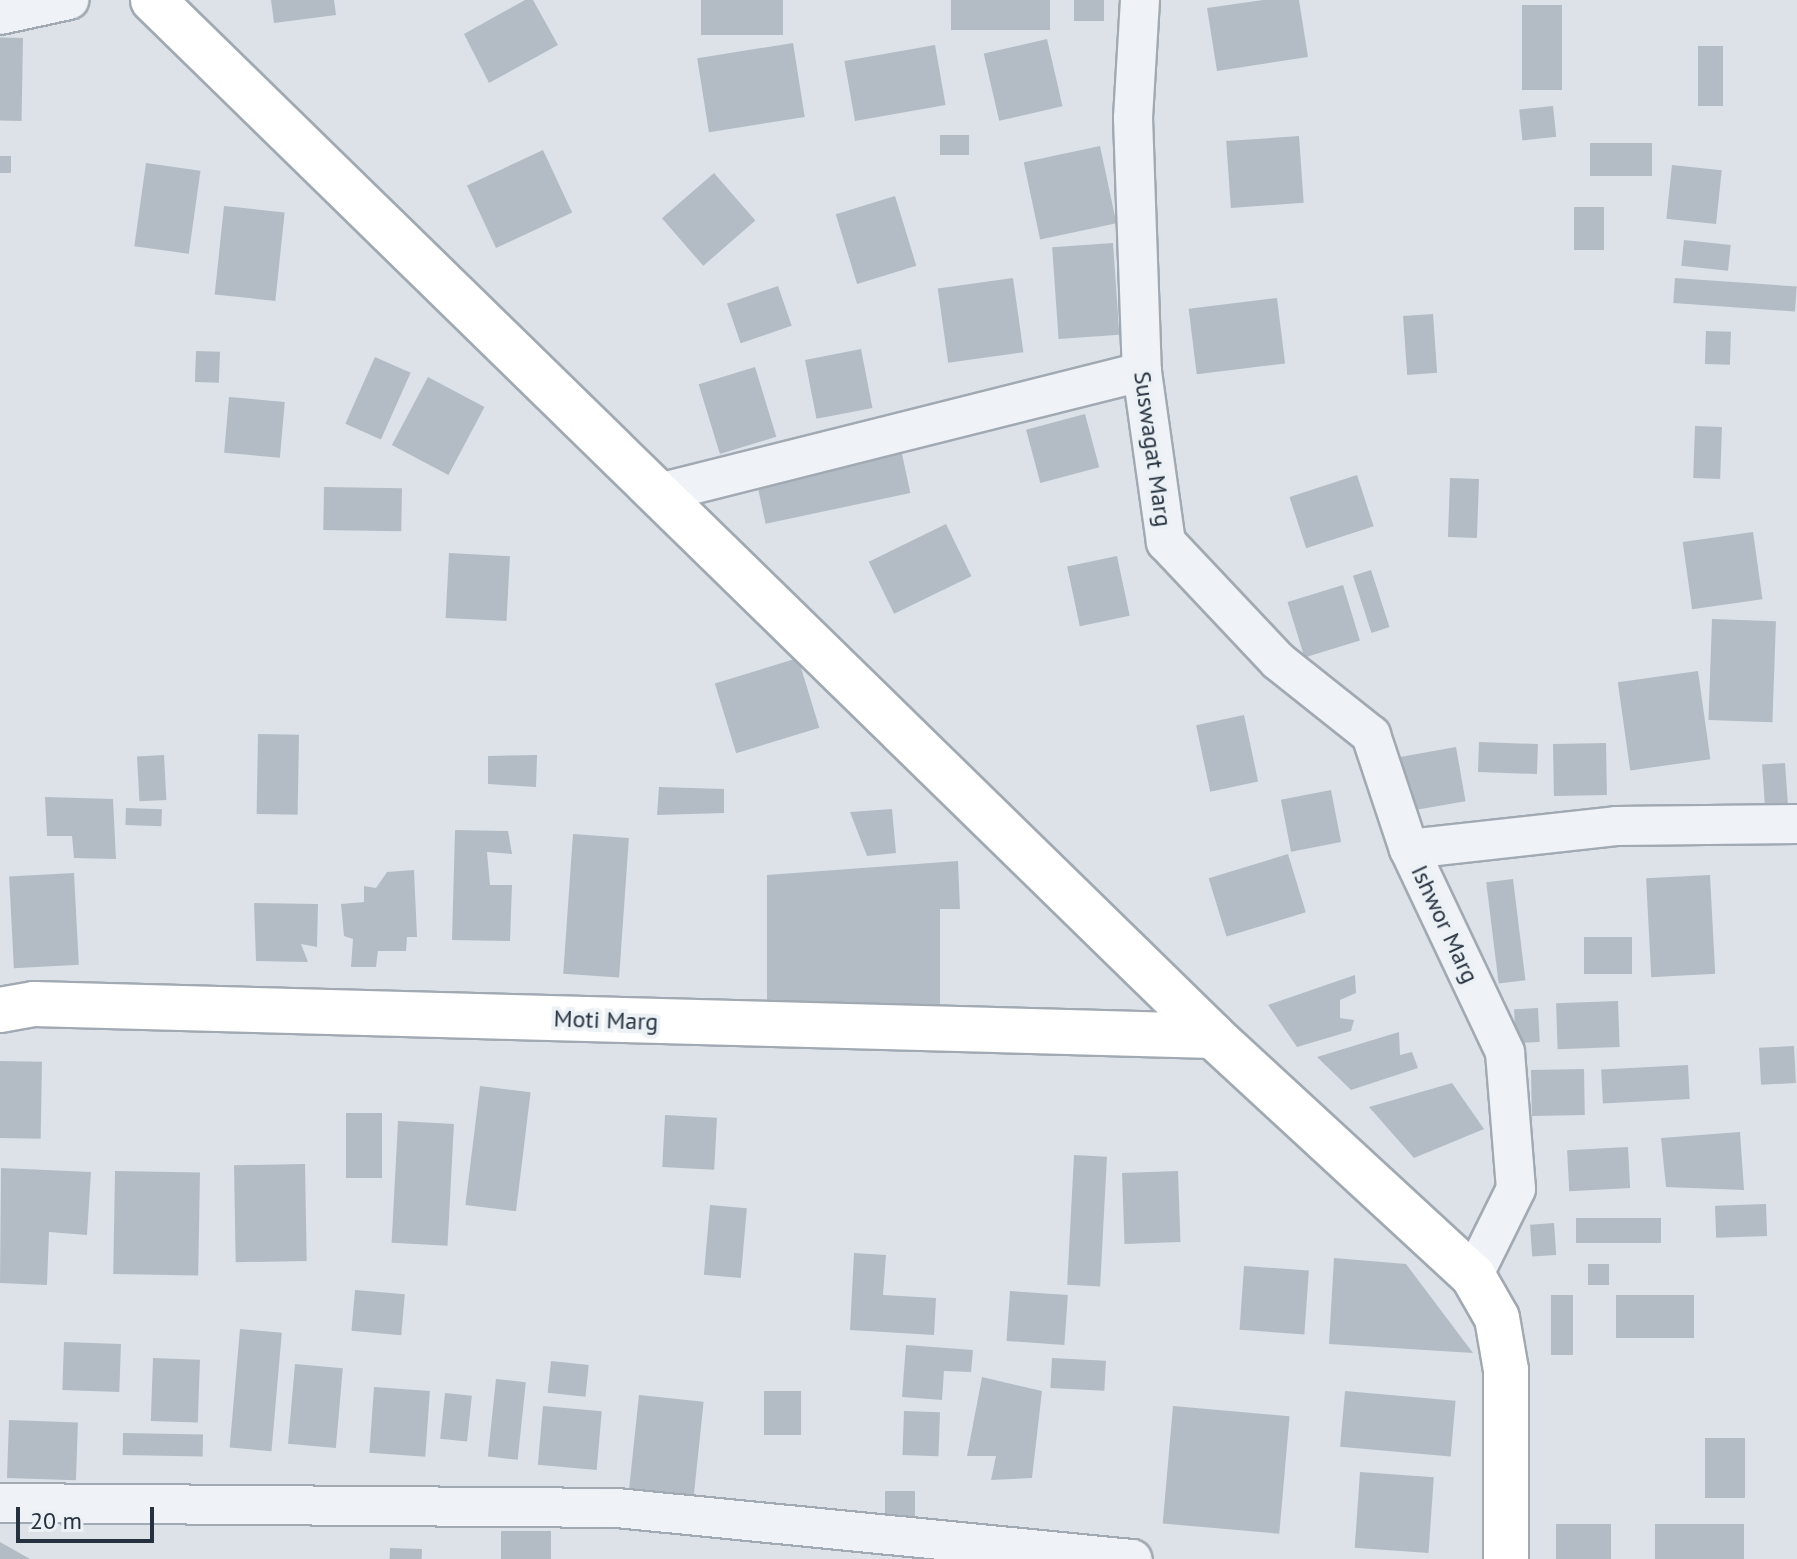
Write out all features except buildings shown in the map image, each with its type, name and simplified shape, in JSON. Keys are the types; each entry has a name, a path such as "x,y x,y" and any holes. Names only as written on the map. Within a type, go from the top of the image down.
{"street":[{"path":"0,15 69,0"},
{"path":"153,0 663,492 1213,1036 1473,1276 1497,1318 1506,1370 1506,1559"},
{"name":"Suswagat Marg","path":"1140,0 1133,118 1142,372 1166,542 1278,661 1371,735 1409,849"},
{"path":"663,492 1142,372"},
{"name":"Ishwor Marg","path":"1473,1276 1516,1189 1505,1052 1409,849 1616,826 1797,824"},
{"name":"Moti Marg","path":"0,1010 34,1004 1213,1036"},
{"path":"0,1503 617,1508 1132,1559"}]}
